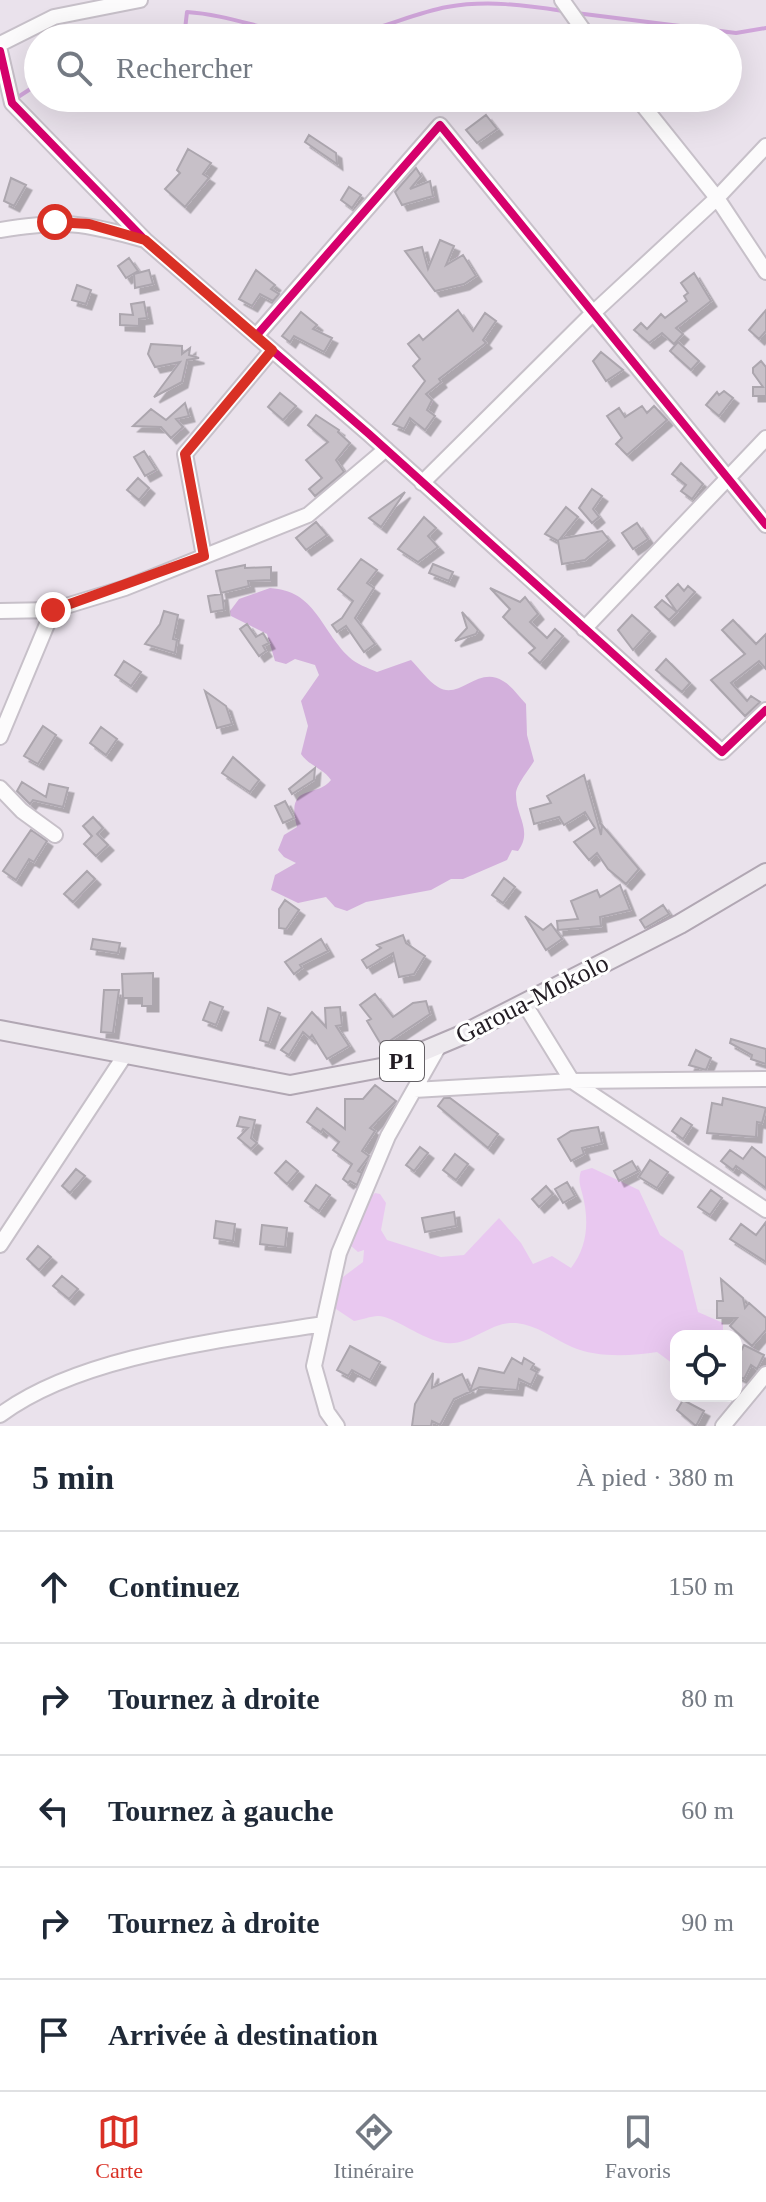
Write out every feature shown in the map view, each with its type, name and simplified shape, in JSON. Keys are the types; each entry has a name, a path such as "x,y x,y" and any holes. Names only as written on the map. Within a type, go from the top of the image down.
{"main road":[{"name":"Garoua-Mokolo","path":"0,1030 290,1085 386,1067 440,1044 680,924 766,873"}],"street":[{"path":"40,24 54,17 140,0"},
{"path":"562,0 577,24"},
{"path":"0,44 24,32"},
{"path":"0,51 12,103 145,240 386,449 722,752 766,710"},
{"path":"648,112 717,198 766,272"},
{"path":"256,336 440,125 766,525"},
{"path":"422,483 593,313 717,198 766,146"},
{"path":"0,230 55,222 89,224 145,240"},
{"path":"204,556 185,454 272,350"},
{"path":"584,629 766,438"},
{"path":"0,611 53,610 308,515 386,449"},
{"path":"0,737 53,610"},
{"path":"0,788 22,811 55,835"},
{"path":"524,1003 572,1081 766,1210"},
{"path":"337,1426 327,1412 314,1366 339,1253 388,1136 440,1044"},
{"path":"0,1245 125,1055"},
{"path":"414,1090 572,1081 766,1079"},
{"path":"0,1415 26,1396 131,1361 189,1346 323,1324"},
{"path":"723,1426 766,1374"}],"shaded area":[{"path":"270,588 298,596 316,613 349,657 377,672 411,660 438,687 446,690 454,690 485,677 503,681 512,689 526,704 527,735 534,761 516,791 524,830 518,851 512,850 507,860 463,879 451,879 431,890 366,902 347,911 335,907 326,897 298,903 271,890 275,875 296,863 278,850 284,835 297,827 295,803 299,797 325,786 331,780 301,754 308,726 301,701 319,675 315,665 295,659 286,664 275,661 267,634 231,616 230,611 239,599"},
{"path":"592,1168 639,1190 660,1235 683,1251 698,1312 723,1323 723,1330 670,1330 670,1362 657,1352 614,1355 582,1351 538,1329 516,1323 498,1326 464,1341 446,1343 428,1338 385,1317 354,1321 333,1307 343,1277 363,1262 364,1250 358,1252 350,1245 364,1204 375,1193 380,1194 386,1203 381,1230 387,1240 441,1257 464,1255 499,1218 521,1243 533,1264 552,1256 571,1268 583,1245 586,1228 581,1171"}],"building":[{"path":"486,115 497,129 477,143 466,130"},
{"path":"309,135 336,153 337,164 305,142"},
{"path":"188,149 211,163 203,174 209,178 185,207 165,189 180,173 177,170"},
{"path":"416,168 421,176 410,189 430,181 433,196 402,205 395,192"},
{"path":"11,178 26,185 14,206 4,201"},
{"path":"349,187 361,195 352,208 341,200"},
{"path":"440,240 454,246 446,265 463,255 476,276 464,284 435,291 405,251 422,247 428,269"},
{"path":"129,258 138,271 126,278 118,266"},
{"path":"149,270 153,284 135,288 134,274"},
{"path":"256,270 275,285 271,289 279,294 273,301 260,294 252,306 239,299"},
{"path":"694,273 711,301 676,328 683,334 674,344 662,333 649,343 634,330 641,323 647,329 661,314 665,318 687,301 684,296 688,293 681,283"},
{"path":"77,285 91,290 86,304 72,300"},
{"path":"144,302 147,318 139,319 139,326 120,325 120,314 133,315 131,304"},
{"path":"458,310 473,331 485,313 496,321 483,340 486,343 439,379 441,382 426,394 432,400 427,410 435,416 425,430 410,418 404,429 393,424 425,381 413,366 420,359 408,344 419,335 423,340"},
{"path":"766,310 766,331 759,339 749,330"},
{"path":"301,312 317,325 313,329 332,338 324,352 294,336 290,342 282,336"},
{"path":"678,342 699,361 691,370 670,351"},
{"path":"151,344 182,346 182,354 190,348 189,355 199,358 187,360 182,382 154,397 180,362 155,367 148,354"},
{"path":"601,352 623,370 606,381 593,361"},
{"path":"761,361 766,367 766,396 753,396 753,387 763,387 753,373 753,368"},
{"path":"724,391 733,398 719,416 706,405 717,392 719,395"},
{"path":"280,393 296,406 283,420 268,407"},
{"path":"185,403 189,416 176,419 183,427 171,438 161,427 133,426 151,409 166,420"},
{"path":"642,406 647,413 654,406 667,420 627,455 616,444 622,438 607,416 619,408 625,417"},
{"path":"316,415 339,430 350,443 336,460 344,472 315,496 309,489 322,478 306,460 328,442 308,425"},
{"path":"144,451 156,470 145,476 134,457"},
{"path":"681,463 703,484 692,499 681,491 686,485 672,474"},
{"path":"138,478 149,488 139,500 127,490"},
{"path":"592,489 602,496 593,509 599,517 592,523 579,508"},
{"path":"405,492 381,527 369,518"},
{"path":"566,507 578,517 560,539 602,531 609,540 585,560 562,564 558,541 545,534"},
{"path":"424,517 436,528 428,536 438,547 418,562 398,549"},
{"path":"316,522 327,535 306,550 296,538"},
{"path":"637,523 648,539 633,549 622,533"},
{"path":"361,559 377,570 367,583 374,588 355,618 375,644 364,652 346,626 337,632 332,625 342,618 353,601 338,589"},
{"path":"433,564 453,572 449,581 429,573"},
{"path":"245,565 245,568 271,567 271,580 248,581 249,586 221,593 216,571"},
{"path":"678,584 684,591 688,586 695,592 677,612 666,596"},
{"path":"490,588 520,602 525,597 538,614 530,622 547,638 555,629 563,636 540,663 529,653 535,648 503,617 510,609"},
{"path":"222,594 224,610 211,612 208,596"},
{"path":"662,600 677,612 669,620 655,607"},
{"path":"164,611 178,615 173,639 177,640 175,653 145,644 160,624"},
{"path":"462,612 478,630 476,634 455,641 467,628"},
{"path":"632,615 650,631 633,650 618,630"},
{"path":"733,620 756,644 766,634 766,669 759,661 731,683 747,701 751,696 760,702 745,716 711,680 745,654 722,630"},
{"path":"247,624 256,637 263,633 269,643 263,646 266,651 259,656 240,629"},
{"path":"666,659 690,683 682,692 656,670"},
{"path":"124,661 141,672 131,686 115,675"},
{"path":"205,691 226,706 232,724 217,728"},
{"path":"43,726 56,735 38,764 24,756"},
{"path":"101,727 117,739 106,755 90,743"},
{"path":"233,757 259,780 250,792 222,773"},
{"path":"315,768 314,780 292,794 289,789"},
{"path":"584,775 601,835 602,825 639,869 626,884 608,869 597,853 589,860 574,842 595,828 585,812 564,825 559,817 534,824 530,809 551,803 547,796"},
{"path":"22,782 46,797 49,784 68,788 63,807 33,800 30,804 17,791"},
{"path":"285,801 294,818 283,823 275,806"},
{"path":"93,817 103,828 97,834 108,845 96,856 84,844 92,836 83,826"},
{"path":"31,830 47,841 34,862 29,859 16,880 3,871"},
{"path":"87,871 95,879 73,902 64,894"},
{"path":"504,878 515,887 503,903 492,895"},
{"path":"620,885 630,910 600,917 601,926 558,930 557,921 578,919 571,901 597,890 600,897"},
{"path":"285,900 299,910 286,929 279,928 279,909"},
{"path":"663,905 669,914 645,928 640,920"},
{"path":"525,916 543,930 551,924 562,939 546,950"},
{"path":"403,935 406,943 425,956 414,974 399,977 393,953 367,968 362,960 381,948 377,945"},
{"path":"93,939 120,943 118,953 91,949"},
{"path":"321,939 328,951 300,965 302,968 294,974 285,962"},
{"path":"153,973 153,1006 142,1006 142,998 123,998 122,974"},
{"path":"104,990 119,990 113,1033 101,1032"},
{"path":"375,994 393,1017 413,1003 426,1001 430,1014 382,1046 367,1021 371,1019 360,1005"},
{"path":"210,1002 223,1007 216,1025 203,1020"},
{"path":"340,1007 342,1025 336,1026 349,1046 327,1059 312,1035 310,1038 303,1032 289,1055 281,1050 312,1012 326,1027 325,1008"},
{"path":"268,1008 280,1013 269,1043 260,1040"},
{"path":"731,1039 766,1049 766,1064 751,1059 752,1055 730,1043"},
{"path":"696,1050 711,1058 706,1070 689,1065"},
{"path":"375,1085 396,1101 370,1128 375,1131 362,1151 369,1156 358,1171 362,1173 357,1185 348,1183 343,1179 352,1164 333,1150 339,1142 323,1129 321,1132 307,1122 317,1108 345,1129 345,1099 363,1099"},
{"path":"444,1098 450,1098 498,1134 488,1148 438,1106"},
{"path":"723,1098 766,1108 762,1123 757,1122 756,1137 707,1133 712,1103 722,1105"},
{"path":"240,1117 255,1120 251,1138 257,1143 251,1149 238,1138 248,1128 237,1126"},
{"path":"681,1118 692,1125 683,1139 672,1131"},
{"path":"598,1127 602,1143 582,1148 584,1154 571,1161 558,1139 571,1131"},
{"path":"420,1147 428,1153 414,1171 406,1165"},
{"path":"752,1147 766,1158 766,1188 736,1166 733,1170 721,1161 730,1150 743,1159"},
{"path":"455,1154 468,1164 456,1180 443,1170"},
{"path":"650,1160 668,1172 657,1188 639,1177"},
{"path":"286,1161 298,1171 287,1184 275,1173"},
{"path":"632,1161 638,1171 619,1181 614,1171"},
{"path":"76,1169 85,1176 70,1193 62,1186"},
{"path":"567,1182 575,1196 563,1203 555,1189"},
{"path":"316,1185 330,1195 319,1211 305,1201"},
{"path":"546,1186 553,1194 539,1207 532,1199"},
{"path":"711,1190 722,1198 710,1215 698,1207"},
{"path":"454,1212 456,1226 425,1232 422,1218"},
{"path":"216,1221 235,1224 233,1241 214,1238"},
{"path":"766,1222 766,1262 730,1239 741,1224 756,1235"},
{"path":"262,1225 287,1228 285,1247 260,1244"},
{"path":"38,1246 51,1257 39,1270 27,1259"},
{"path":"62,1276 78,1289 69,1299 53,1286"},
{"path":"721,1279 743,1298 745,1308 749,1303 766,1318 766,1330 752,1346 742,1337 742,1330 734,1330 730,1326 737,1318 717,1318 717,1301 723,1301"},
{"path":"744,1345 764,1355 757,1369 751,1365 744,1379 742,1378"},
{"path":"350,1346 380,1362 370,1380 352,1370 348,1376 337,1370"},
{"path":"512,1358 522,1364 524,1358 534,1364 531,1369 537,1372 531,1385 519,1379 517,1390 480,1387 454,1399 440,1425 432,1421 431,1426 412,1426 415,1404 433,1373 432,1388 462,1374 470,1391 479,1368 504,1373"},
{"path":"682,1402 687,1402 704,1411 696,1426 677,1410"}],"waterway":[{"path":"388,24 432,10 462,5 505,4 563,11"},
{"path":"186,24 187,12 250,24"},
{"path":"576,13 664,24"},
{"path":"742,32 766,28"},
{"path":"15,99 24,93"}],"cycle path":[{"path":"0,51 12,103 145,240 369,434 722,752 766,710"},
{"path":"256,336 440,125 766,525"}],"route":[{"path":"53,610 125,588 204,556 185,454 272,350 145,240 89,224 55,222"}]}
